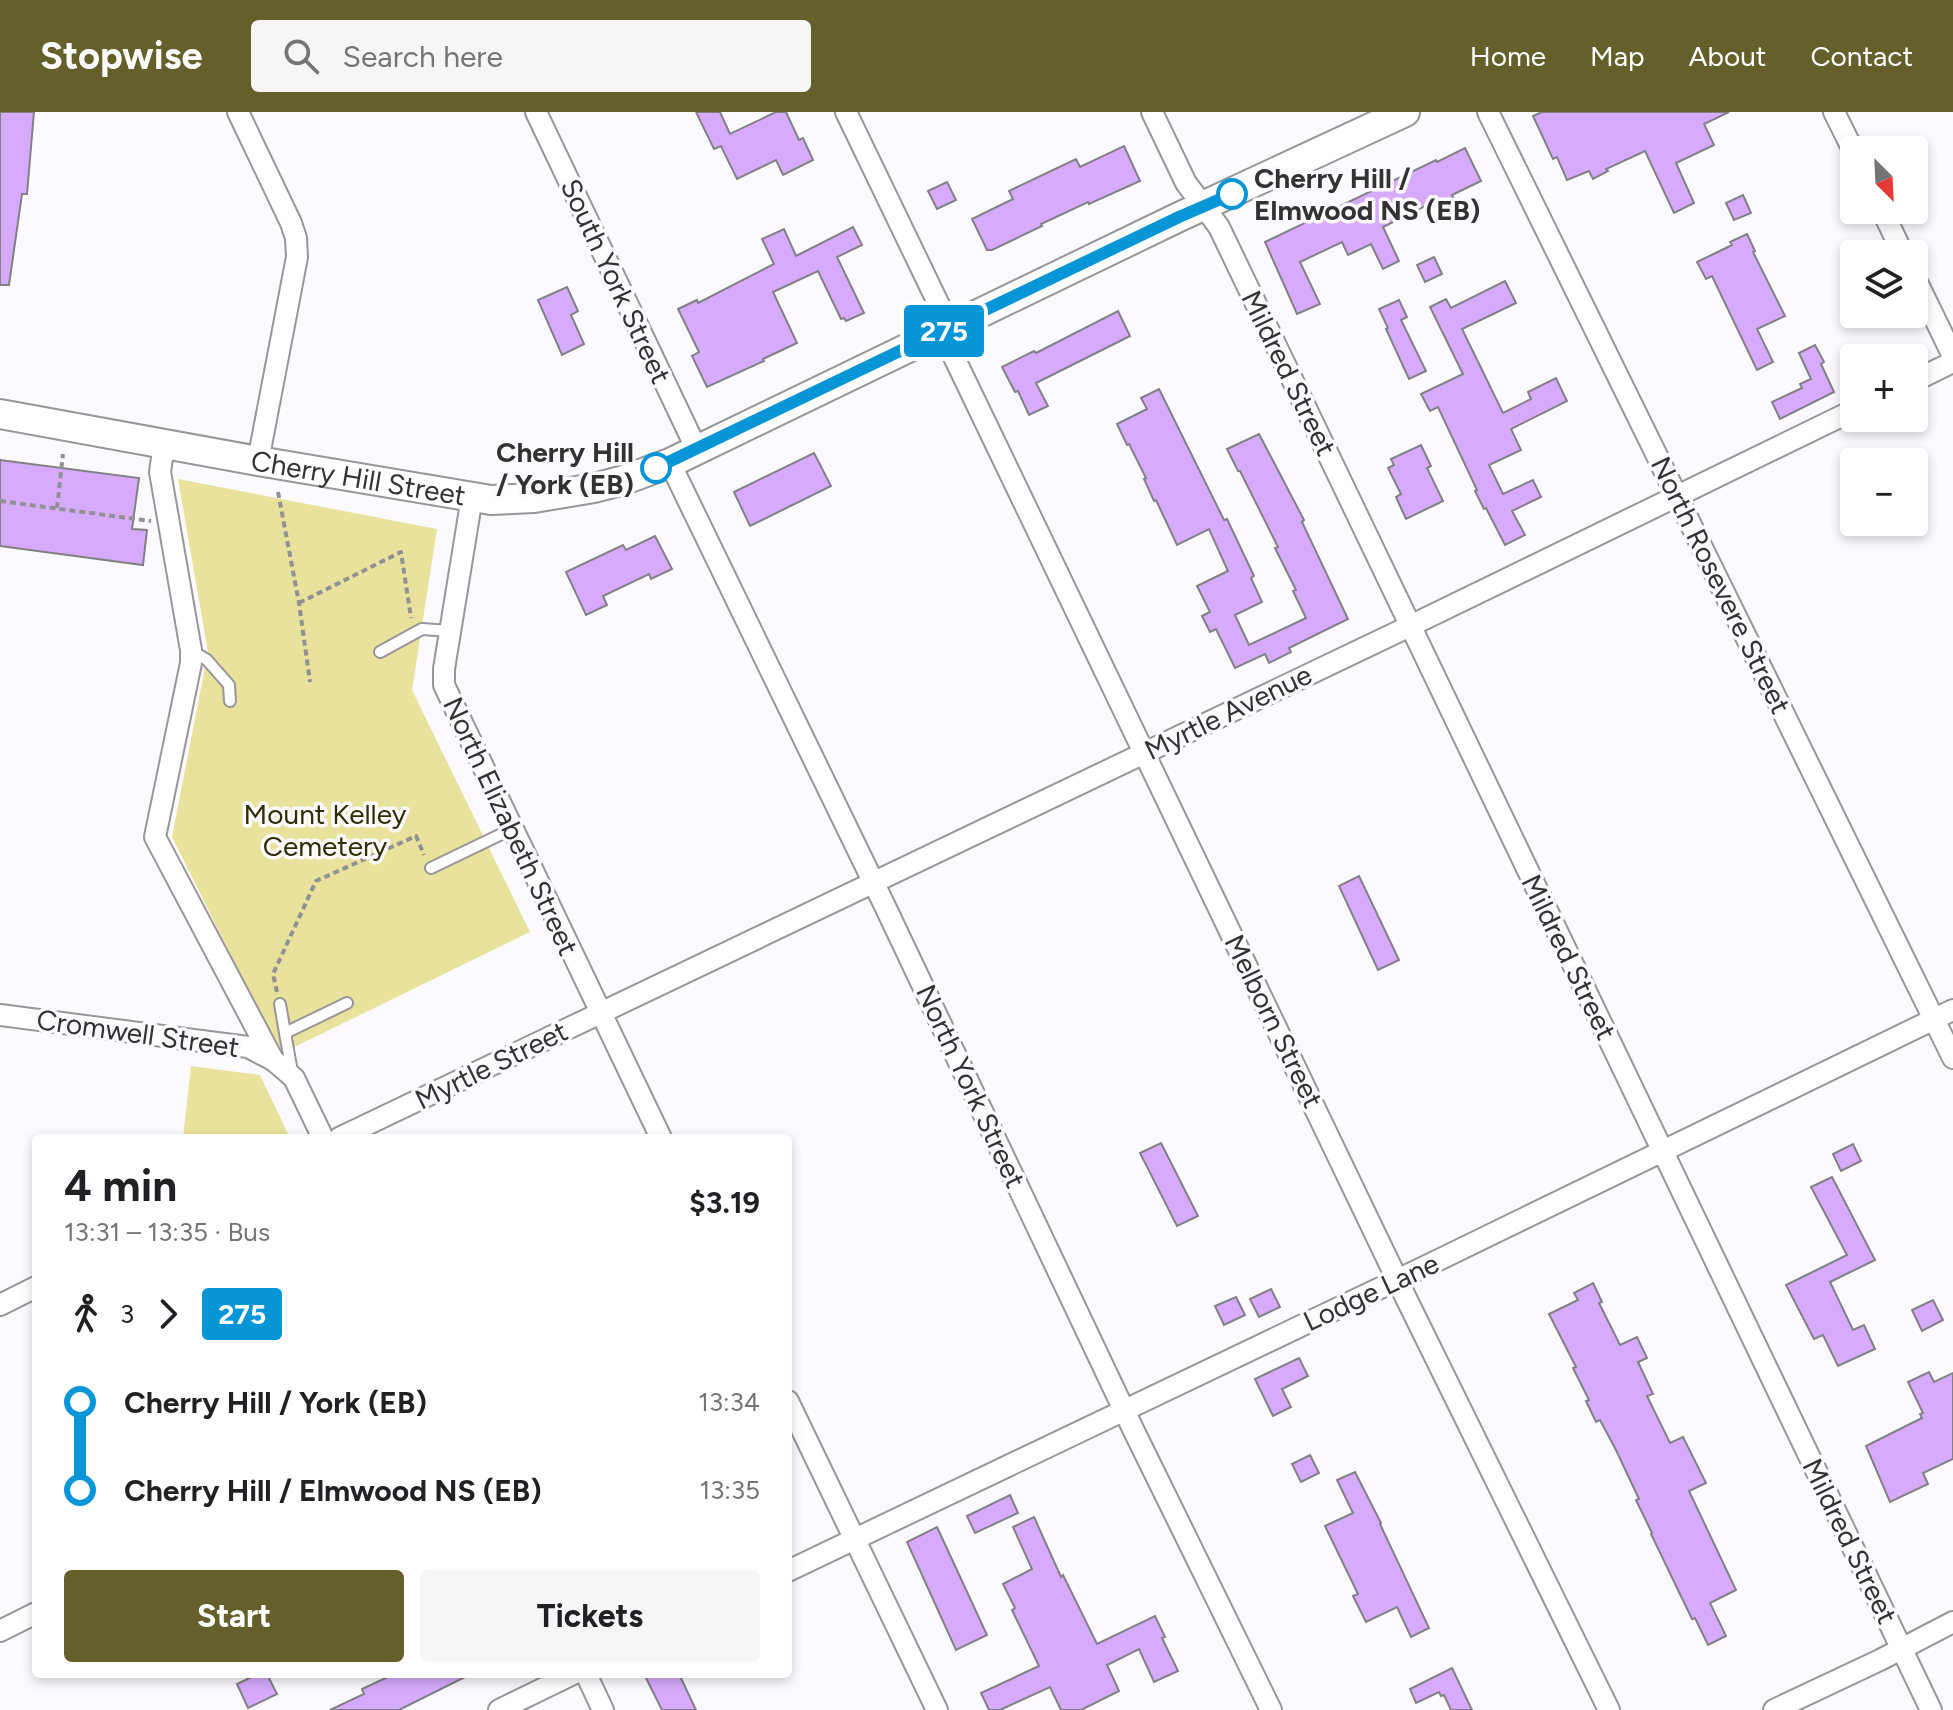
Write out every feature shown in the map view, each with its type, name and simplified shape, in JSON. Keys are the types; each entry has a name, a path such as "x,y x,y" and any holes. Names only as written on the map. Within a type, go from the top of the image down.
{"street":[{"path":"238,112 296,238 297,257 258,461"},
{"name":"South York Street","path":"536,112 697,450"},
{"name":"Melborn Street","path":"846,112 940,307 953,355 1609,1710"},
{"name":"Mildred Street","path":"1152,112 1186,183 1219,227 1931,1710"},
{"name":"Cherry Hill Street","path":"0,414 491,500 564,494 624,480 670,463 1179,217 1405,112"},
{"name":"North Rosevere Street","path":"1488,112 1677,496 1944,1015 1953,1058"},
{"path":"1834,112 1846,136"},
{"path":"1928,306 1953,359 1928,373"},
{"name":"Myrtle Avenue","path":"600,1012 1410,626 1840,417"},
{"path":"164,444 160,472 191,663 155,837 273,1060 294,1078 321,1134"},
{"name":"North York Street","path":"670,463 1271,1710"},
{"name":"North Elizabeth Street","path":"472,497 444,685 659,1134"},
{"name":"Myrtle Street","path":"347,1134 600,1012"},
{"name":"Cromwell Street","path":"0,1015 248,1047 273,1060"},
{"name":"Lodge Lane","path":"792,1569 1944,1015"},
{"path":"0,1305 32,1289"},
{"path":"792,1409 937,1710"},
{"path":"0,1631 32,1615"},
{"path":"1774,1710 1953,1622"},
{"path":"499,1710 565,1678"},
{"path":"588,1678 603,1710"}],"lane":[{"path":"380,652 422,629 450,631"},
{"path":"191,650 207,660 229,685 230,701"},
{"path":"431,868 512,829"},
{"path":"285,1033 347,1003"},
{"path":"280,1004 294,1078"}],"path":[{"path":"57,509 63,454"},
{"path":"278,492 310,682"},
{"path":"0,501 162,523"},
{"path":"299,603 401,552 413,633"},
{"path":"280,1004 273,974 316,881 416,836 431,868"}],"green space":[{"name":"Mount Kelley Cemetery","path":"178,479 437,529 412,690 530,932 280,1054 172,837 208,652"},
{"path":"191,1066 260,1075 288,1134 183,1134"}],"building":[{"path":"0,112 34,112 27,194 22,194 9,285 0,285"},
{"path":"696,112 720,112 730,134 776,112 786,112 813,160 783,175 776,160 737,179 721,146 714,149"},
{"path":"1542,112 1729,112 1704,124 1714,145 1676,163 1694,203 1674,213 1645,151 1606,169 1608,171 1593,179 1589,171 1567,180 1557,157 1553,159 1533,116"},
{"path":"1124,146 1140,181 987,250 972,219 1013,199 1009,191 1076,159 1080,167"},
{"path":"1465,148 1481,181 1452,195 1454,199 1436,208 1433,202 1383,227 1399,261 1383,269 1371,244 1348,255 1342,242 1300,262 1320,304 1297,314 1265,242"},
{"path":"947,182 956,200 937,209 928,191"},
{"path":"1743,195 1751,213 1734,220 1726,203"},
{"path":"853,227 862,245 837,257 864,313 846,321 841,319 818,271 773,292 797,343 707,387 692,356 699,352 678,309 697,300 698,303 774,264 762,239 784,229 796,256"},
{"path":"1747,234 1785,316 1757,329 1773,362 1757,370 1712,276 1706,279 1697,262"},
{"path":"1434,257 1442,274 1425,282 1417,265"},
{"path":"1505,281 1516,303 1462,329 1503,413 1531,399 1528,392 1556,378 1567,401 1511,429 1521,450 1489,465 1503,494 1533,480 1541,497 1512,511 1525,535 1505,545 1475,491 1438,407 1430,411 1421,394 1463,374 1430,307 1446,299 1451,308"},
{"path":"567,287 578,311 571,315 584,344 562,355 538,300"},
{"path":"1399,300 1407,317 1401,320 1426,371 1409,379 1379,309"},
{"path":"1118,311 1130,336 1036,383 1048,406 1029,415 1002,367"},
{"path":"1815,345 1834,392 1780,419 1772,402 1802,388 1800,384 1811,379 1799,353"},
{"path":"1159,389 1254,576 1251,578 1262,602 1235,615 1249,645 1306,618 1275,548 1278,547 1227,449 1259,434 1304,520 1302,522 1348,619 1289,648 1291,652 1269,663 1265,654 1235,668 1216,629 1210,632 1202,616 1210,612 1197,586 1228,571 1209,529 1177,545 1117,424 1147,409 1141,398"},
{"path":"1421,445 1431,466 1427,468 1443,501 1406,519 1396,497 1401,494 1388,468 1394,465 1391,459"},
{"path":"814,453 831,486 750,526 734,492"},
{"path":"0,460 139,478 132,529 147,530 143,565 0,546"},
{"path":"655,536 672,569 651,579 649,574 603,596 607,605 586,615 566,572 623,545 626,550"},
{"path":"1359,876 1399,960 1378,970 1339,886"},
{"path":"1161,1143 1198,1216 1177,1226 1140,1153"},
{"path":"1853,1144 1861,1161 1841,1171 1833,1154"},
{"path":"1832,1177 1875,1260 1830,1282 1853,1330 1864,1325 1875,1349 1838,1366 1823,1335 1814,1339 1786,1285 1847,1255 1811,1187"},
{"path":"1593,1283 1602,1302 1599,1303 1620,1345 1637,1337 1647,1358 1638,1362 1653,1394 1647,1396 1670,1443 1683,1437 1706,1483 1689,1491 1736,1590 1710,1603 1726,1636 1708,1645 1651,1534 1616,1450 1600,1420 1596,1422 1573,1368 1576,1367 1549,1314 1578,1300 1574,1293"},
{"path":"1271,1289 1280,1307 1259,1317 1250,1299"},
{"path":"1236,1297 1245,1315 1224,1325 1215,1306"},
{"path":"1933,1300 1943,1320 1922,1331 1912,1310"},
{"path":"1299,1358 1308,1376 1282,1389 1291,1407 1273,1416 1255,1379"},
{"path":"1929,1372 1934,1382 1953,1373 1953,1459 1923,1473 1928,1484 1890,1502 1866,1446 1922,1418 1920,1414 1923,1413 1908,1382"},
{"path":"1310,1455 1319,1473 1301,1482 1292,1464"},
{"path":"1355,1472 1429,1628 1411,1637 1397,1607 1366,1622 1353,1596 1358,1594 1325,1526 1353,1513 1337,1480"},
{"path":"1010,1495 1018,1513 975,1533 967,1516"},
{"path":"1034,1517 1061,1577 1063,1575 1097,1644 1155,1616 1178,1671 1154,1682 1139,1649 1107,1665 1119,1691 1081,1710 1061,1710 1050,1687 1000,1710 989,1710 981,1693 1039,1666 1003,1584 1032,1569 1013,1527"},
{"path":"937,1527 987,1635 956,1650 907,1542"},
{"path":"1452,1668 1472,1710 1451,1710 1444,1695 1441,1696 1439,1692 1416,1703 1410,1689"},
{"path":"250,1678 269,1678 277,1694 248,1708 237,1684"},
{"path":"385,1678 463,1678 399,1710 330,1710 364,1694 362,1689"},
{"path":"646,1678 681,1678 696,1710 662,1710"}],"bus line":[{"name":"275","path":"656,468 1232,194"}],"place":[{"name":"Cherry Hill / Elmwood NS (EB)","path":"1232,194"},
{"name":"Cherry Hill / York (EB)","path":"656,468"}]}
